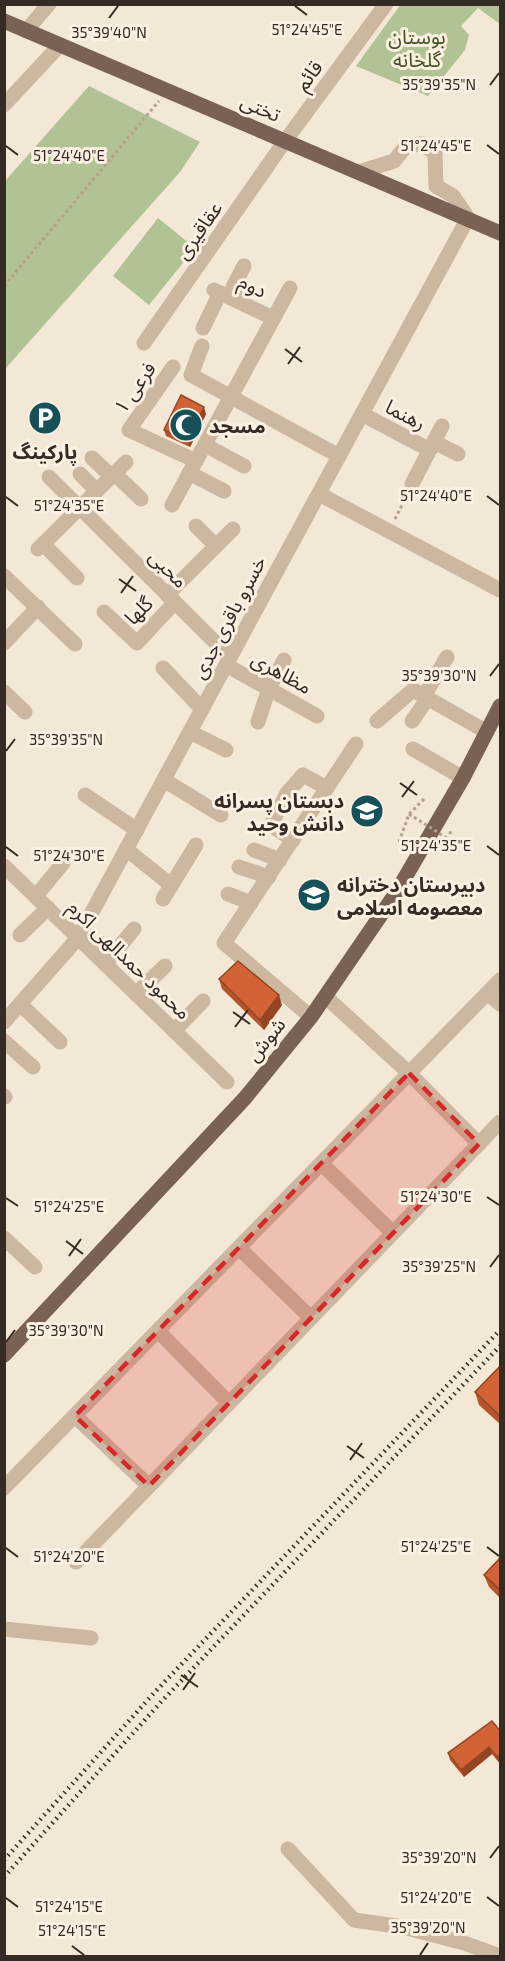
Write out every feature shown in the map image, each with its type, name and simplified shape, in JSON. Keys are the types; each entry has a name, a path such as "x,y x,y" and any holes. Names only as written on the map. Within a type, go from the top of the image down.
{"main road":[{"name":"تختی","path":"4,21 501,233"},
{"name":"شوش","path":"4,1355 245,1098 311,1017 396,893 463,778 501,706"}],"street":[{"path":"26,31 49,4"},
{"name":"قائم","path":"285,141 386,4"},
{"path":"4,105 60,45"},
{"name":"عقاقیری","path":"144,343 285,141"},
{"path":"359,172 394,161 407,145 422,144 435,153 436,186 453,196 468,218"},
{"name":"خسرو باقری جدی","path":"4,1022 78,938 468,218"},
{"path":"203,328 222,294 238,291 233,287 244,266"},
{"path":"172,505 290,288"},
{"name":"دوم","path":"222,294 273,318"},
{"path":"202,346 191,375 339,456"},
{"name":"فرعی ۱","path":"174,367 129,430 193,467"},
{"name":"رهنما","path":"362,414 432,446 459,454"},
{"path":"412,484 442,426"},
{"path":"205,445 244,466"},
{"path":"92,458 141,499"},
{"path":"77,578 40,547 126,462"},
{"path":"193,467 224,491"},
{"path":"80,474 97,491"},
{"path":"49,477 79,508"},
{"path":"319,494 389,531 463,578 501,590"},
{"name":"محبی","path":"79,508 171,599 228,661"},
{"path":"196,526 216,546"},
{"path":"171,599 233,529"},
{"path":"4,576 39,607 75,644"},
{"name":"گلها","path":"104,612 136,643 171,599"},
{"path":"4,644 39,607"},
{"path":"412,721 422,695 447,657"},
{"path":"258,722 269,688 284,660"},
{"name":"مظاهری","path":"228,661 317,716"},
{"path":"163,668 202,709"},
{"path":"4,692 25,711"},
{"path":"377,721 422,695"},
{"path":"422,695 487,732"},
{"path":"190,732 226,750"},
{"path":"311,1017 224,943 356,744"},
{"path":"413,749 463,778"},
{"path":"293,840 271,825 287,793 303,775 327,788"},
{"path":"164,780 221,815"},
{"path":"85,795 137,830"},
{"path":"163,899 196,845"},
{"path":"126,849 171,885"},
{"path":"254,850 280,860"},
{"path":"36,896 63,863"},
{"path":"239,867 269,877"},
{"name":"محمود حمدالهی اکرم","path":"7,874 36,896 227,1082"},
{"path":"228,894 251,903"},
{"path":"20,935 48,908"},
{"path":"105,964 134,929"},
{"path":"136,994 165,966"},
{"path":"4,1488 501,980"},
{"path":"488,993 501,1005"},
{"path":"326,997 409,1073 479,1144"},
{"path":"174,1031 203,1001"},
{"path":"20,1004 60,1042"},
{"path":"4,1041 33,1067"},
{"path":"76,1562 501,1122"},
{"path":"321,1163 393,1233"},
{"path":"4,1238 35,1267"},
{"path":"239,1248 311,1318"},
{"path":"158,1331 230,1402"},
{"path":"75,1416 148,1486"},
{"path":"4,1629 91,1638"},
{"path":"288,1849 354,1920 404,1927 464,1943 501,1956"}],"path":[{"path":"4,286 168,91"},
{"path":"389,531 412,484"},
{"path":"399,842 409,814 426,797"},
{"path":"409,814 451,841"}],"highlighted area":[{"path":"409,1073 479,1144 149,1486 75,1416"}],"green space":[{"name":"بوستان گلخانه","path":"401,4 500,5 500,24 478,8 461,26 469,35 465,50 428,96 356,66"},
{"path":"89,86 200,142 180,172 5,369 5,181"},
{"path":"158,218 195,248 149,305 113,276"}],"building":[{"name":"مسجد","path":"181,395 204,407 187,441 164,430"},
{"path":"238,961 279,995 260,1020 219,979"},
{"path":"501,1365 501,1417 475,1392"},
{"path":"501,1557 501,1591 484,1575"},
{"path":"492,1721 501,1732 501,1755 497,1757 489,1747 461,1770 448,1753"}],"railway":[{"path":"4,1860 154,1693 500,1330"},
{"path":"4,1877 161,1702 500,1346"}],"place":[{"name":"پارکینگ","path":"45,418"},
{"name":"مسجد","path":"186,425"},
{"name":"دبستان پسرانه دانش وحید","path":"367,811"},
{"name":"دبیرستان دخترانه معصومه اسلامی","path":"314,895"}]}
